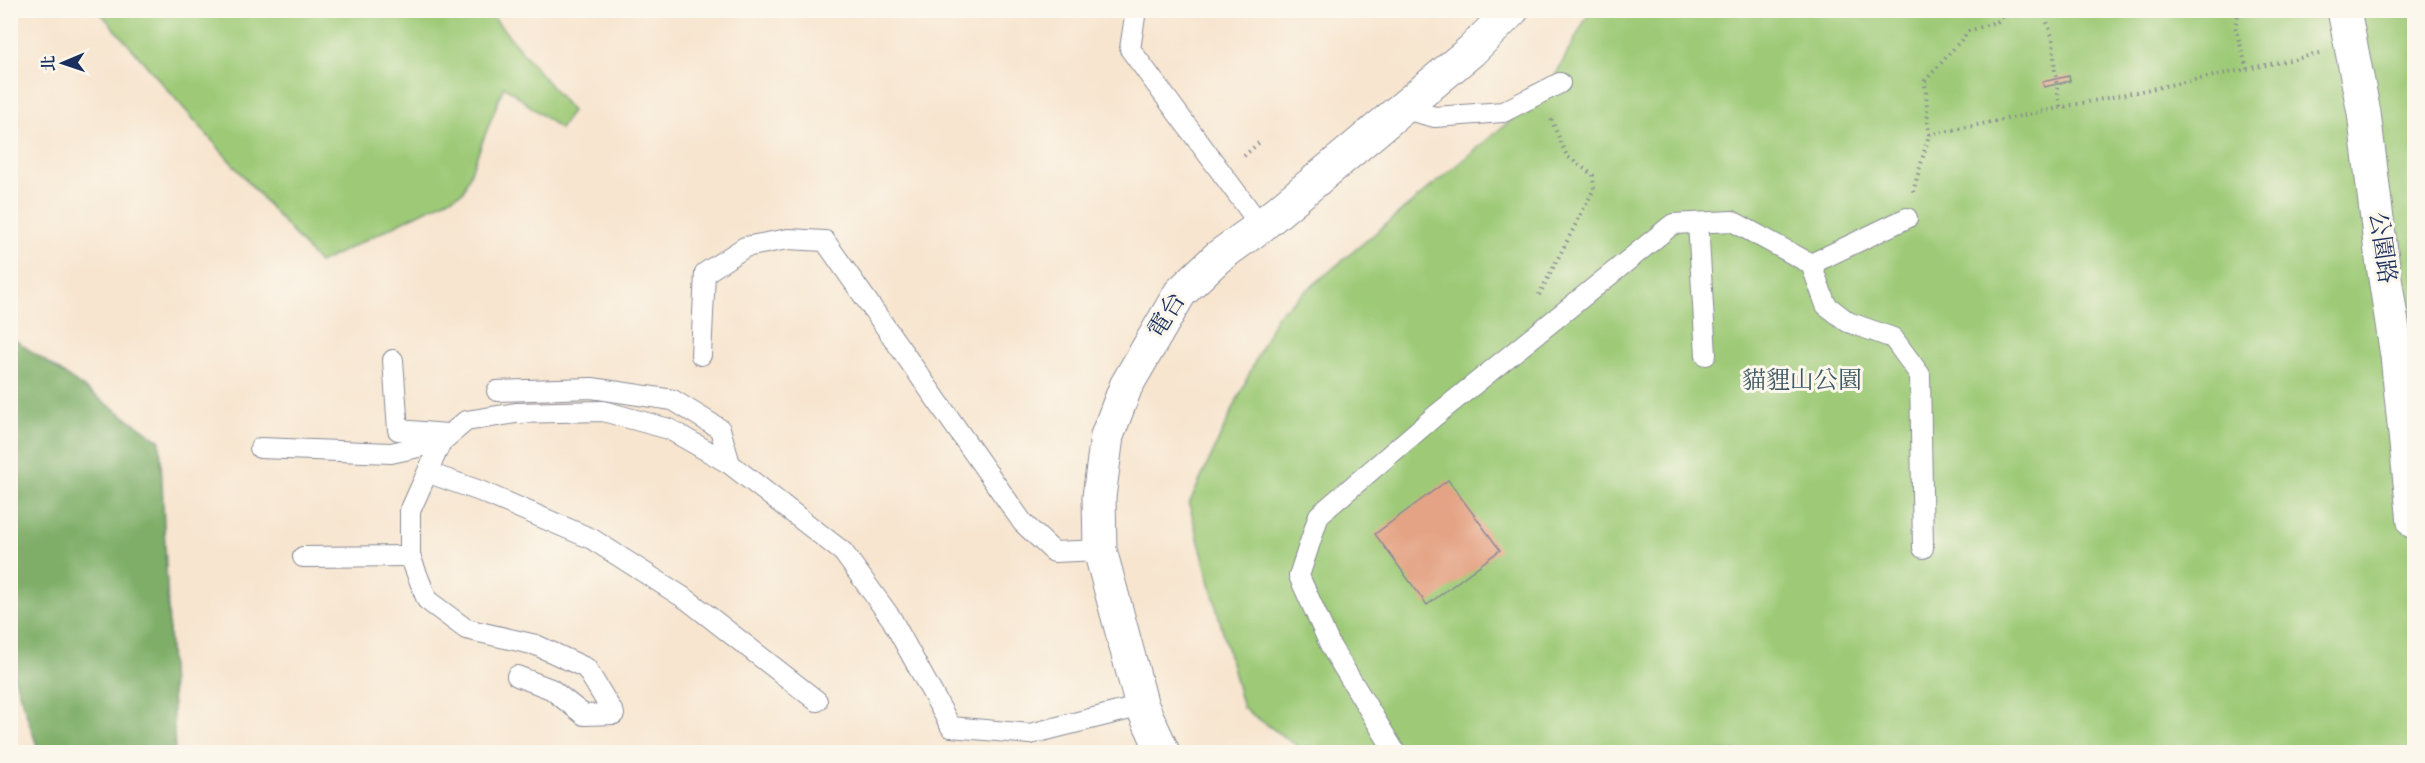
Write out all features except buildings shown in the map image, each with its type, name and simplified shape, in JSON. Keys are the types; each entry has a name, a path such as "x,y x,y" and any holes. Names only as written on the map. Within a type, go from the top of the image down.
{"street":[{"name":"電台","path":"1163,753 1142,706 1100,550 1098,497 1107,436 1126,386 1179,293 1218,257 1261,226 1471,51 1512,10"},
{"name":"公園路","path":"2343,10 2364,113 2381,252 2397,356 2415,522"}],"lane":[{"path":"1136,10 1130,48 1261,226"},
{"path":"1401,108 1435,117 1503,112 1560,83"},
{"path":"1811,264 1906,218"},
{"path":"1395,753 1331,647 1299,576 1319,515 1435,416 1673,224 1732,221 1811,264 1826,305 1848,322 1893,338 1920,375 1923,548"},
{"path":"1698,223 1706,355"},
{"path":"700,355 705,273 745,247 788,239 825,241 1023,523 1054,552 1100,550"},
{"path":"393,360 398,430 445,438"},
{"path":"497,391 592,388 673,400 720,429 730,464"},
{"path":"260,448 391,453 445,438 466,421 516,413 603,411 669,429 730,464 843,552 891,618 951,727 1030,734 1142,706"},
{"path":"445,438 410,511 410,556 427,600 466,629 536,645 586,668 614,714 584,715 551,689 517,676"},
{"path":"429,473 480,491 592,539 688,601 817,701"},
{"path":"303,557 410,556"}],"path":[{"path":"1906,218 1929,135 1925,81 1969,31 1998,21 2007,10"},
{"path":"2025,10 2033,13 2044,11 2053,39 2060,107"},
{"path":"2239,10 2235,26 2247,69"},
{"path":"1929,135 2328,52"},
{"path":"1528,99 1549,116 1567,156 1593,175 1594,189 1529,314 1540,331"}],"green space":[{"path":"99,11 488,11 572,111 560,129 504,86 463,192 319,263"},
{"name":"貓貍山公園","path":"1590,11 2414,11 2414,752 1306,752 1243,708 1189,504 1276,316 1548,89"},
{"path":"11,337 160,441 175,752 39,752 13,674 11,676"}]}
